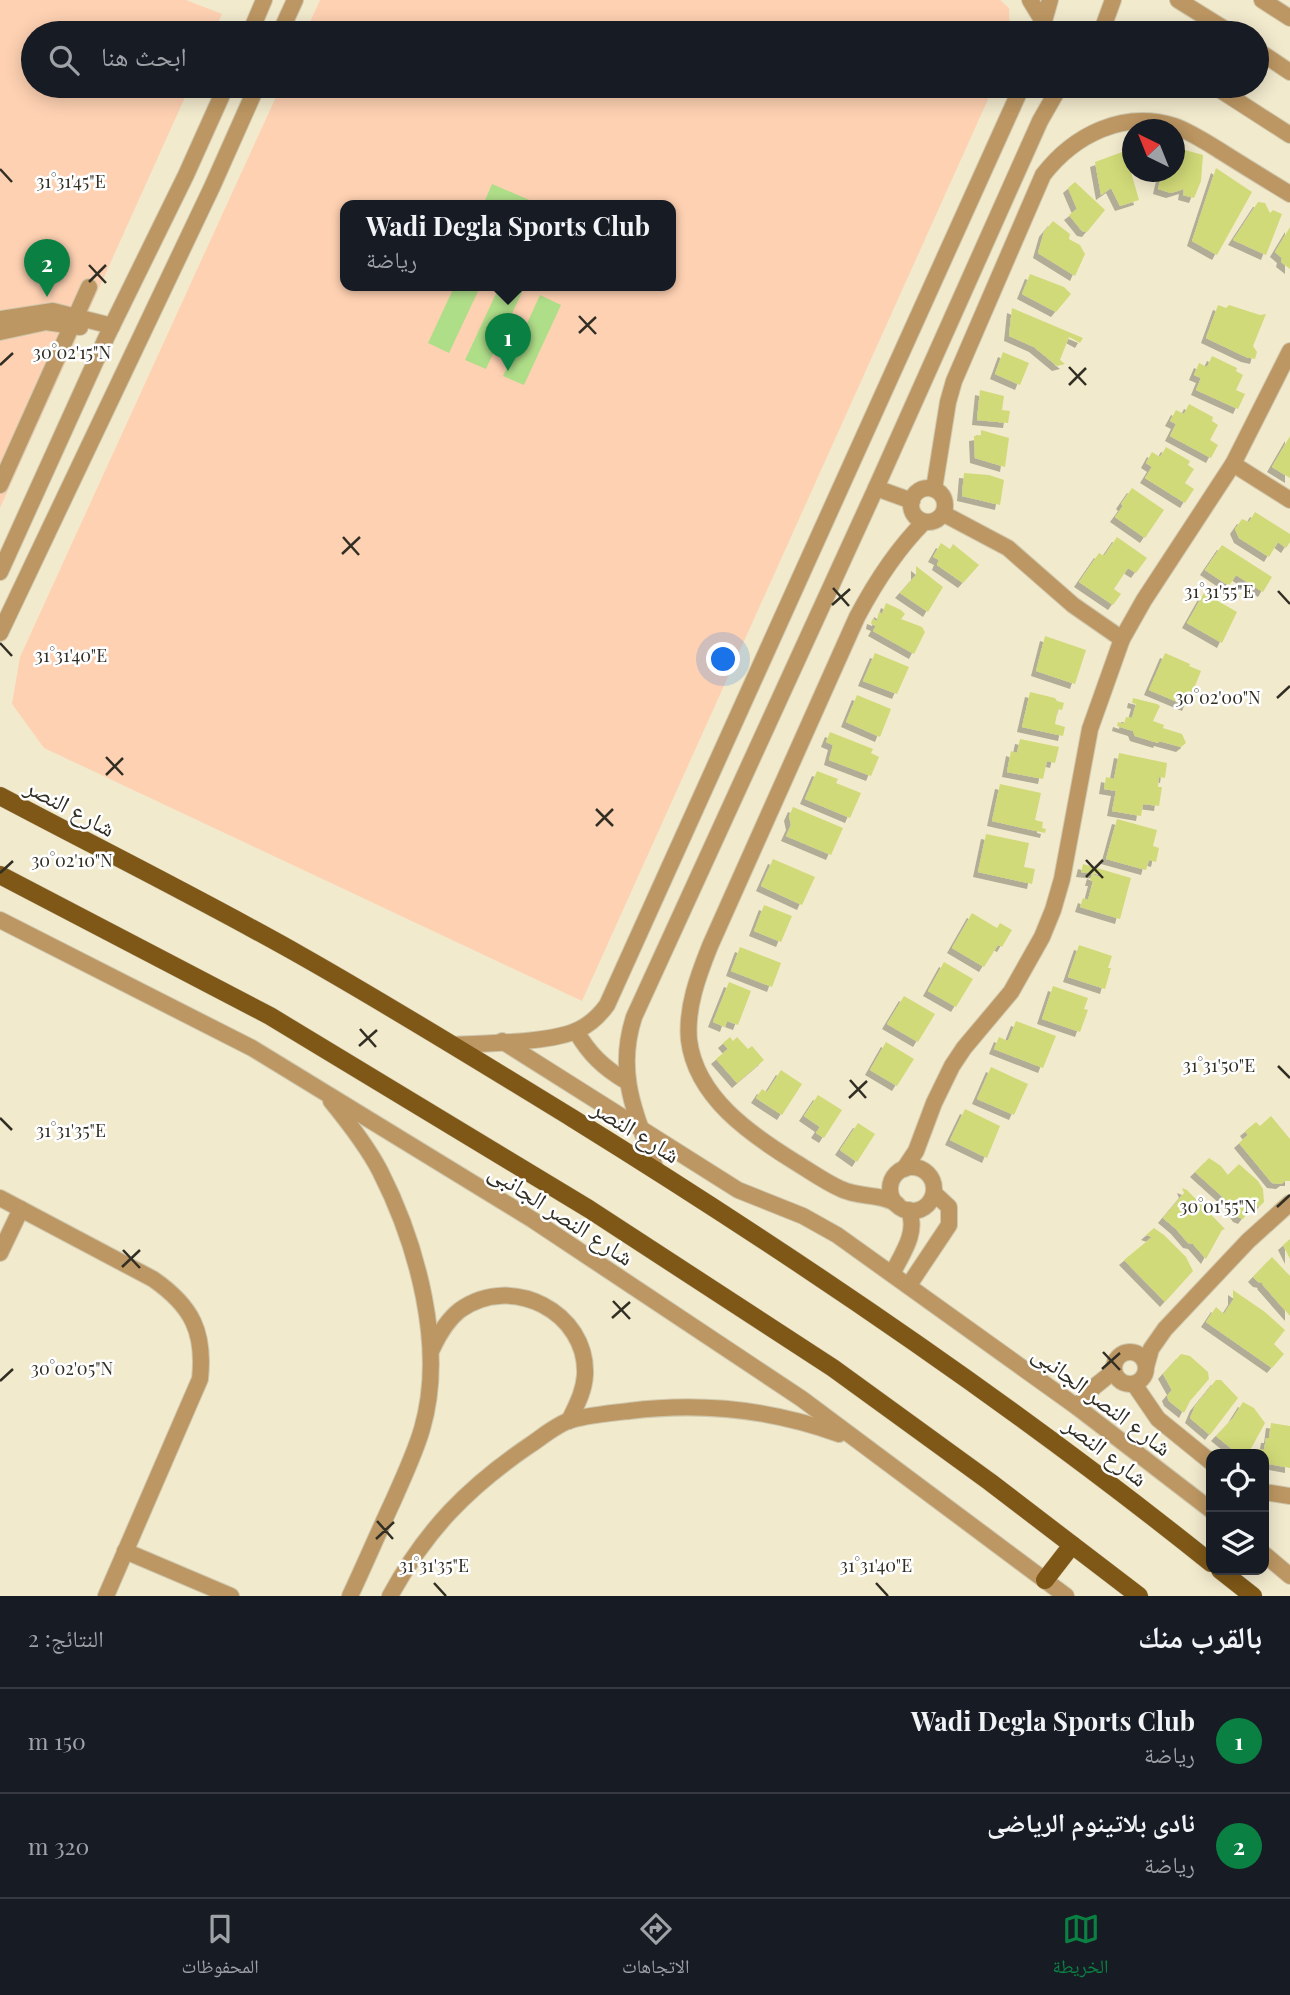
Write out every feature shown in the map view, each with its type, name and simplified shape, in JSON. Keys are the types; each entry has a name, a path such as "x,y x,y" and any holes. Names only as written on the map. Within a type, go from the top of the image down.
{"main road":[{"name":"شارع النصر","path":"0,796 296,953 453,1045 656,1170 876,1314 1047,1434 1206,1559"},
{"path":"0,875 270,1016 589,1209 833,1368 1139,1596"},
{"path":"1045,1580 1072,1545"},
{"path":"1226,1575 1253,1596"}],"street":[{"path":"255,21 264,0"},
{"path":"285,21 295,0"},
{"path":"1030,0 1039,21"},
{"path":"1045,21 1050,0"},
{"path":"1105,21 1113,0"},
{"path":"1178,0 1212,21"},
{"path":"1262,0 1290,18"},
{"path":"1269,58 1290,72"},
{"path":"0,572 109,331 221,98"},
{"path":"0,633 252,98"},
{"path":"453,1045 551,1037 576,1031 598,1017 607,1005 1017,98"},
{"path":"656,1170 626,1081 626,1049 634,1017 1040,121 1053,98"},
{"path":"1233,98 1290,135"},
{"path":"934,489 948,402 961,363 1043,175 1073,143 1088,134 1122,123 1165,124 1192,134 1290,194"},
{"path":"186,175 212,187"},
{"path":"0,485 89,287"},
{"path":"0,319 45,311 109,331"},
{"path":"0,332 46,322 75,320"},
{"path":"904,1169 919,1143 952,1066 1011,992 1054,910 1090,729 1122,639 1144,600 1233,464 1290,351"},
{"path":"1233,464 1290,500"},
{"path":"876,488 912,501"},
{"path":"934,489 944,499 943,514 935,521 924,522 915,516 912,501 918,492 934,489"},
{"path":"943,514 1008,548 1073,606 1122,639"},
{"path":"919,1143 925,1171 934,1184 927,1204 916,1210 882,1197 852,1193 830,1183 757,1137 728,1113 703,1081 693,1058 689,1023 698,978 710,946 858,618 870,593 901,548 924,522"},
{"name":"شارع النصر الجانبى","path":"0,920 252,1048 533,1220 802,1399 1066,1596"},
{"path":"576,1031 593,1056 626,1081"},
{"name":"شارع النصر الجانبى","path":"502,1041 738,1190 803,1216 837,1235 1077,1407 1206,1506"},
{"path":"323,1091 360,1139 379,1170 400,1214 415,1260 432,1349 423,1427 414,1454 350,1596"},
{"path":"892,1274 912,1232 912,1221 891,1192 891,1185 898,1173 904,1169 911,1167 925,1171"},
{"path":"871,1195 891,1185"},
{"path":"909,1285 949,1225 951,1213 948,1206 933,1193"},
{"path":"0,1198 153,1279 173,1293 188,1310 198,1332 202,1356 200,1379 106,1596"},
{"path":"1134,1384 1143,1378 1150,1349 1165,1329 1248,1241 1290,1203"},
{"path":"0,1253 21,1209"},
{"path":"432,1349 443,1327 461,1310 483,1298 507,1295 532,1298 554,1310 571,1328 582,1350 585,1374 580,1399 569,1421"},
{"path":"1077,1407 1094,1387 1114,1371 1118,1357 1165,1329"},
{"path":"1127,1353 1138,1354 1146,1367"},
{"path":"1114,1371 1119,1380 1134,1384 1158,1419 1206,1458"},
{"path":"390,1596 421,1546 471,1488 569,1421 666,1406 713,1406 784,1417 852,1438"},
{"path":"1269,1493 1290,1496"},
{"path":"125,1551 231,1596"},
{"path":"1269,1558 1290,1576"}],"shaded area":[{"path":"0,0 186,0 222,14 219,21 21,21 21,98 185,98 0,508"},
{"path":"320,0 1000,0 1009,8 1010,21 310,21"},
{"path":"276,98 989,98 582,1001 44,748 12,704 20,657"},
{"path":"492,184 529,200 485,200"},
{"path":"452,291 478,291 449,353 428,343"},
{"path":"497,291 523,291 486,369 465,360"},
{"path":"540,295 561,305 524,385 503,376"}],"building":[{"path":"1185,150 1203,155 1201,181 1194,198 1183,195 1184,189 1171,193 1158,189 1160,182 1185,182"},
{"path":"1122,152 1122,182 1134,182 1139,200 1120,206 1111,188 1101,195 1095,162"},
{"path":"1216,168 1252,192 1217,255 1192,241"},
{"path":"1075,182 1105,210 1087,232 1082,231 1069,215 1077,209 1068,188"},
{"path":"1258,202 1265,203 1270,213 1273,210 1282,214 1266,255 1233,240"},
{"path":"1053,221 1070,234 1069,239 1080,245 1085,254 1075,276 1038,253 1044,232"},
{"path":"1290,227 1290,269 1281,262 1282,258 1275,252"},
{"path":"1030,274 1064,287 1071,294 1056,312 1022,294"},
{"path":"1218,305 1266,314 1253,346 1257,352 1255,359 1206,338"},
{"path":"1012,308 1083,338 1080,343 1069,337 1060,360 1065,364 1057,366 1034,347 1009,336"},
{"path":"1003,352 1029,363 1020,385 995,374"},
{"path":"1212,356 1237,368 1236,371 1243,375 1236,390 1245,394 1238,409 1196,390 1201,378 1194,375 1199,363 1207,367"},
{"path":"980,390 1004,396 1002,410 1010,411 1008,423 977,420"},
{"path":"1189,404 1213,417 1212,421 1218,425 1210,440 1218,445 1211,458 1170,436 1176,424 1170,421 1176,410 1184,414"},
{"path":"981,430 1009,438 1005,467 975,458 974,436 981,435"},
{"path":"1290,436 1290,478 1272,467"},
{"path":"1166,447 1190,461 1188,465 1194,469 1185,483 1194,489 1185,503 1145,478 1152,467 1146,463 1152,452 1160,457"},
{"path":"964,473 989,475 1004,480 1000,505 962,496"},
{"path":"1132,488 1164,510 1145,538 1115,517"},
{"path":"1255,512 1290,534 1290,542 1286,548 1278,542 1269,557 1239,538 1235,529 1242,519 1249,522"},
{"path":"1117,537 1147,558 1136,573 1128,568 1114,589 1121,594 1113,605 1079,582 1099,553 1104,556"},
{"path":"941,543 950,549 953,544 979,565 963,583 937,565 939,560 933,557"},
{"path":"1222,545 1272,577 1263,592 1236,575 1229,586 1205,570"},
{"path":"916,566 943,587 928,612 900,593 916,575"},
{"path":"1204,593 1237,612 1222,643 1187,623"},
{"path":"886,603 905,614 901,619 922,627 925,632 914,654 873,631 876,626 871,624 872,619 877,621 879,612 882,614"},
{"path":"1045,636 1086,650 1075,684 1036,671"},
{"path":"875,653 909,667 897,694 863,681"},
{"path":"1165,653 1201,671 1187,706 1149,690"},
{"path":"1030,692 1064,703 1062,710 1058,709 1055,724 1065,727 1063,736 1022,727"},
{"path":"857,695 891,709 880,737 846,722"},
{"path":"1133,698 1160,706 1153,721 1164,725 1163,728 1182,734 1186,743 1181,747 1159,741 1158,743 1135,736 1133,731 1117,726 1118,722 1124,724 1126,717 1132,718 1136,704 1132,703"},
{"path":"830,732 873,749 871,753 879,757 871,776 829,760 833,745 826,742"},
{"path":"1020,739 1059,747 1055,763 1047,761 1043,779 1007,772 1011,751 1017,753"},
{"path":"1119,753 1167,763 1165,778 1159,777 1158,787 1162,787 1159,806 1143,804 1141,816 1112,811 1116,791 1104,789 1106,777 1114,779"},
{"path":"817,771 838,779 836,783 861,793 850,818 805,799"},
{"path":"1000,784 1041,793 1035,820 1043,822 1045,833 992,821"},
{"path":"793,807 843,828 831,855 786,836 791,825 789,816"},
{"path":"1117,819 1157,830 1153,846 1159,848 1156,862 1149,860 1146,870 1106,859"},
{"path":"986,834 1029,843 1024,867 1035,869 1032,884 978,872"},
{"path":"773,859 815,877 802,905 761,886"},
{"path":"1083,864 1131,878 1120,919 1080,907 1083,898 1088,900 1092,874 1100,877 1100,874 1081,872"},
{"path":"764,905 792,916 781,942 754,931"},
{"path":"972,913 997,928 1000,923 1012,930 1002,947 998,945 984,967 952,948"},
{"path":"1079,945 1112,956 1105,989 1068,977"},
{"path":"740,947 781,963 772,987 731,971"},
{"path":"944,962 973,979 956,1007 928,991"},
{"path":"729,982 751,991 738,1025 727,1021 725,1027 713,1022"},
{"path":"1053,986 1088,998 1084,1009 1088,1010 1080,1032 1042,1019"},
{"path":"904,996 935,1014 918,1042 887,1024"},
{"path":"1016,1021 1056,1036 1043,1068 994,1049 999,1037 1008,1041"},
{"path":"730,1037 733,1041 737,1037 748,1049 752,1046 764,1060 737,1083 716,1059 728,1049 723,1043"},
{"path":"886,1042 914,1059 897,1086 870,1070"},
{"path":"991,1067 1028,1084 1014,1115 977,1099"},
{"path":"781,1070 802,1084 782,1115 756,1098 762,1089 767,1092"},
{"path":"818,1095 842,1110 824,1138 816,1133 820,1127 804,1116"},
{"path":"965,1109 1000,1126 987,1158 950,1140"},
{"path":"1271,1116 1290,1139 1290,1181 1281,1184 1272,1183 1239,1143 1248,1135 1245,1131 1256,1122 1260,1126"},
{"path":"858,1123 875,1134 857,1162 840,1150"},
{"path":"1209,1158 1228,1175 1239,1164 1258,1181 1263,1189 1264,1202 1259,1207 1253,1206 1243,1219 1238,1217 1226,1200 1195,1172"},
{"path":"1182,1188 1225,1229 1206,1259 1163,1218 1184,1193"},
{"path":"1154,1228 1186,1257 1193,1271 1165,1302 1124,1260 1152,1237 1146,1235"},
{"path":"1290,1239 1290,1259 1283,1245"},
{"path":"1272,1257 1290,1276 1290,1316 1263,1283 1253,1277"},
{"path":"1233,1290 1285,1330 1274,1344 1284,1354 1272,1368 1206,1322 1216,1307 1224,1314 1233,1300"},
{"path":"1181,1354 1190,1356 1208,1372 1209,1379 1190,1401 1184,1413 1169,1401 1167,1396 1172,1390 1163,1374"},
{"path":"1216,1380 1221,1380 1238,1398 1210,1435 1190,1418 1195,1406"},
{"path":"1243,1402 1254,1408 1265,1423 1251,1449 1232,1449 1216,1436 1233,1418"},
{"path":"1271,1423 1290,1426 1290,1468 1269,1464 1269,1449 1264,1449 1266,1438 1269,1438"}],"place":[{"name":"نادى بلاتينوم الرياضى","path":"47,297"},
{"name":"Wadi Degla Sports Club","path":"508,371"}]}
